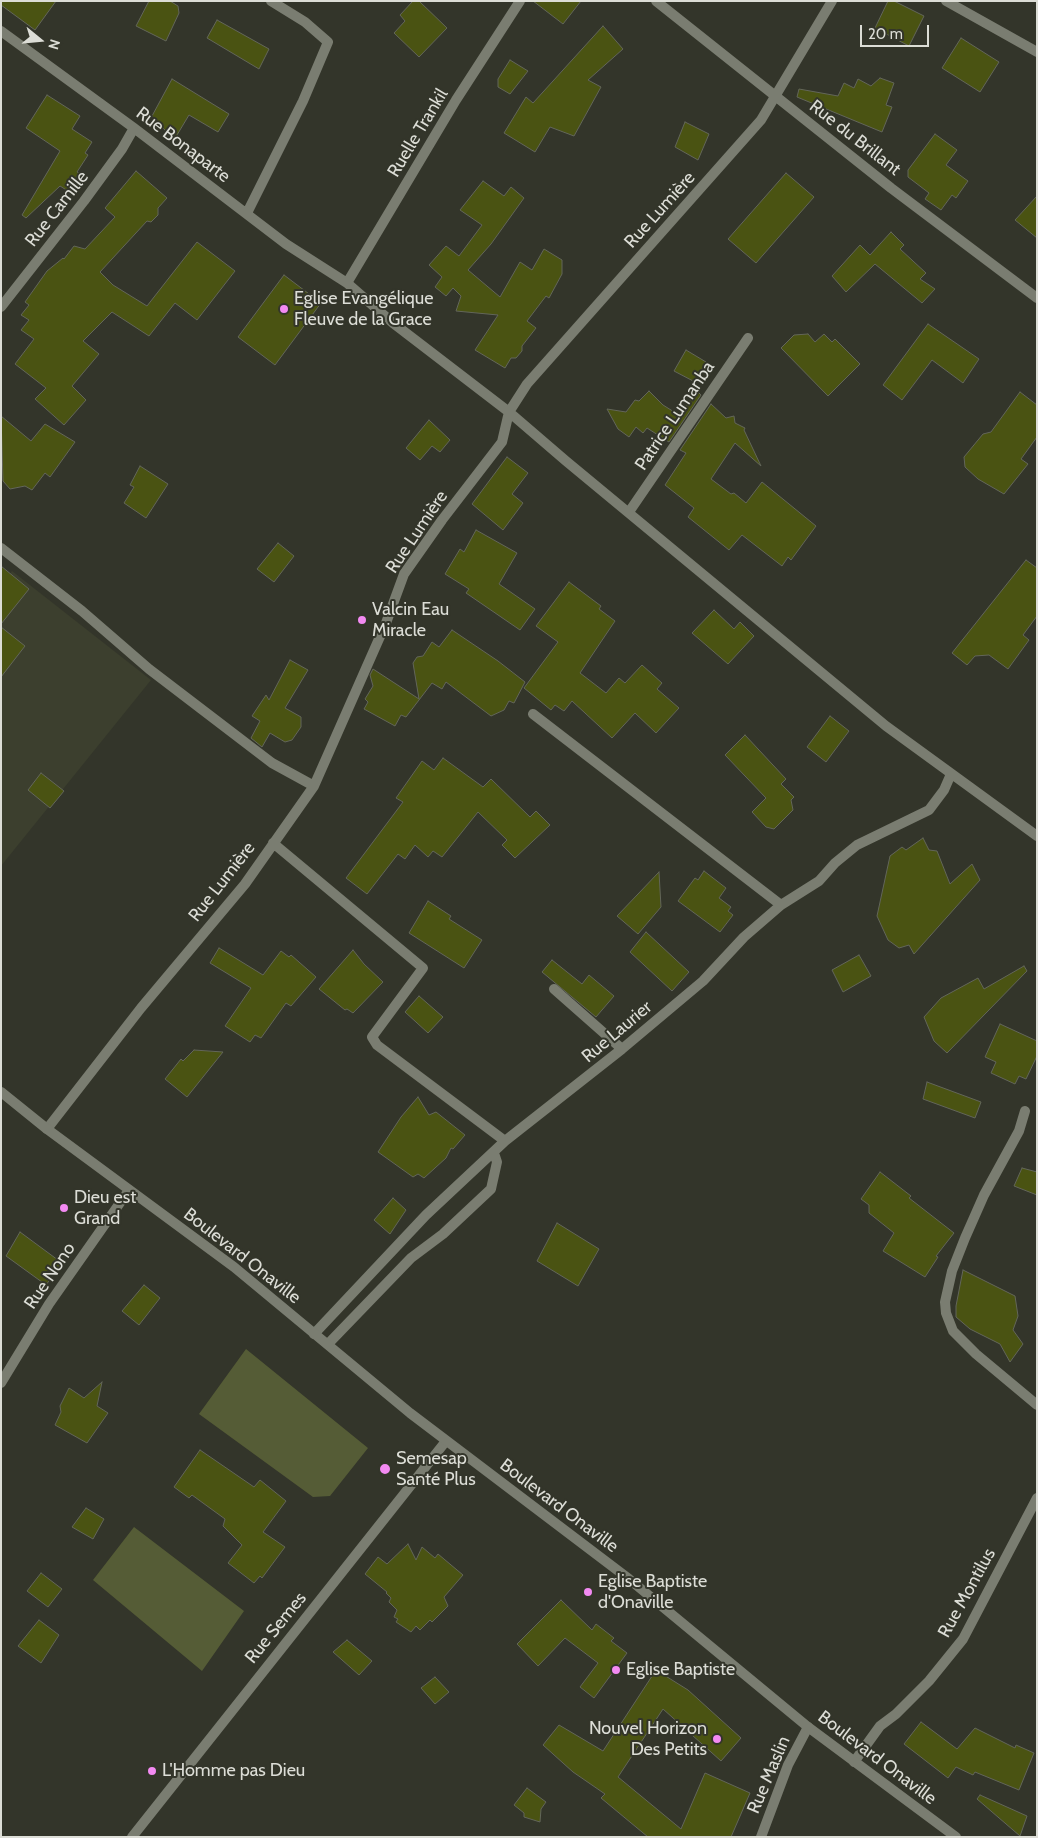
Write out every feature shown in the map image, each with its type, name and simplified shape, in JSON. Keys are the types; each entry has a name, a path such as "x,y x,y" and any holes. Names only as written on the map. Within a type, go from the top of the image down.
{"street":[{"path":"247,213 303,101 328,42 305,22 271,1"},
{"name":"Ruelle Trankil","path":"347,284 456,100 520,1"},
{"name":"Rue du Brillant","path":"656,1 899,194 1037,298"},
{"name":"Rue Lumière","path":"47,1129 141,1008 245,884 314,786 386,623 404,574 442,520 502,442 509,412 527,384 755,126 832,1"},
{"path":"946,1 1037,52"},
{"name":"Rue Bonaparte","path":"1,31 134,128 286,244 347,284 393,323 509,412 886,726 1037,836"},
{"name":"Rue Camille","path":"1,307 90,194 122,149 134,128"},
{"name":"Patrice Lumanba","path":"629,512 748,338"},
{"path":"1,548 150,669 272,763 314,786"},
{"path":"533,714 781,905"},
{"name":"Rue Laurier","path":"314,1334 426,1215 505,1141 622,1049 703,981 744,936 781,905 819,882 835,863 857,845 929,810 944,790 951,774"},
{"path":"273,843 423,968 372,1036 377,1045 505,1141"},
{"path":"554,989 622,1049"},
{"name":"Boulevard Onaville","path":"1,1092 47,1129 234,1267 446,1440 629,1580 808,1727 956,1837"},
{"path":"1026,1111 1019,1131 984,1195 965,1238 952,1271 946,1302 946,1313 953,1332 976,1354 1037,1405"},
{"path":"328,1344 411,1258 443,1234 490,1189 498,1162 494,1153"},
{"name":"Rue Nono","path":"1,1383 49,1304 129,1190"},
{"name":"Rue Semes","path":"132,1837 446,1440"},
{"name":"Rue Montilus","path":"854,1762 880,1726 896,1714 929,1681 963,1639 1037,1498"},
{"name":"Rue Maslin","path":"761,1837 788,1765 808,1727"}],"shaded area":[{"path":"12,571 151,680 1,866 1,585"}],"green space":[{"path":"246,1349 368,1448 330,1496 313,1497 199,1414"},
{"path":"134,1527 244,1611 202,1671 93,1580"}],"building":[{"path":"1,1 56,1 35,30 1,5"},
{"path":"149,1 170,1 178,6 179,13 166,41 136,26"},
{"path":"413,1 419,1 447,28 419,57 394,33 405,21 400,15"},
{"path":"533,1 581,1 563,24"},
{"path":"888,1 894,1 924,16 909,46 875,28"},
{"path":"217,20 269,49 259,69 207,38"},
{"path":"603,26 623,49 588,80 601,87 574,136 550,127 535,152 504,133 526,97 533,103"},
{"path":"961,38 999,62 980,92 942,68"},
{"path":"510,60 528,71 510,94 498,87 498,79"},
{"path":"880,78 894,83 886,105 892,107 882,132 797,97 799,89 838,96 844,83 854,88 858,79 871,86"},
{"path":"172,79 229,114 218,132 189,115 174,140 152,116"},
{"path":"47,95 80,116 72,129 92,142 85,153 88,155 68,191 60,186 26,218 22,215 60,151 26,128"},
{"path":"685,122 709,134 698,160 675,147"},
{"path":"935,134 957,150 946,165 968,181 956,198 952,195 941,210 925,199 929,193 908,177 908,170"},
{"path":"136,171 167,198 158,208 158,215 151,222 147,221 100,272 113,285 147,306 197,242 235,271 197,320 175,303 149,336 112,312 83,341 99,354 72,386 86,400 64,425 35,399 46,388 15,364 34,339 21,330 29,320 21,315 29,305 25,302 47,271 64,259 74,246 85,249 115,217 105,208"},
{"path":"786,173 814,197 756,263 728,239"},
{"path":"483,181 504,196 511,187 524,198 491,244 468,270 500,297 520,262 532,270 544,249 562,260 562,274 549,298 546,296 527,321 536,328 522,346 522,351 516,358 511,358 505,368 475,350 498,315 456,311 461,296 453,288 446,296 435,287 442,277 429,265 446,246 459,256 482,225 460,210"},
{"path":"1037,196 1037,238 1015,220"},
{"path":"891,232 904,245 900,249 926,273 920,279 935,289 922,303 875,264 846,292 832,276 860,245 870,255"},
{"path":"284,275 321,303 275,365 238,337"},
{"path":"928,324 979,359 963,383 932,360 902,400 883,385"},
{"path":"808,334 815,342 824,334 832,342 835,339 860,364 828,396 781,348 794,335"},
{"path":"686,350 706,362 695,382 674,371"},
{"path":"649,391 663,405 679,415 697,391 701,395 669,442 647,428 643,433 636,427 629,437 618,429 607,409 626,412 635,400 639,401"},
{"path":"1020,392 1037,405 1037,437 1021,459 1028,464 1004,494 978,479 965,467 964,457 983,434 991,432"},
{"path":"711,404 726,418 734,416 735,423 745,428 744,430 761,466 735,443 711,479 746,503 762,482 816,526 791,560 788,557 782,566 742,535 729,550 688,517 694,508 665,485 686,453 680,450"},
{"path":"1,416 31,441 45,424 75,442 50,477 45,473 32,490 25,486 10,489 3,481"},
{"path":"429,420 450,440 440,452 432,446 420,460 406,448"},
{"path":"507,457 528,473 512,494 523,503 503,530 472,504"},
{"path":"140,466 168,484 146,518 124,503 134,487 130,485"},
{"path":"476,530 517,553 499,584 535,609 520,630 466,593 469,589 445,574 460,549 464,552"},
{"path":"278,543 294,556 274,582 257,569"},
{"path":"1026,560 1037,568 1037,616 1023,635 1029,640 1008,669 989,655 975,656 967,665 952,653"},
{"path":"1,566 29,589 1,624"},
{"path":"569,582 601,606 599,609 615,621 580,673 606,693 619,678 625,683 642,665 662,683 657,689 679,708 656,733 635,713 612,738 572,701 564,711 555,705 551,710 524,688 558,642 536,626"},
{"path":"714,610 734,629 740,622 754,636 728,664 692,633"},
{"path":"1,627 25,646 1,677"},
{"path":"452,630 525,682 514,703 509,701 504,710 491,716 446,682 442,689 432,683 406,717 401,715 395,726 364,709 368,702 365,699 373,686 370,675 373,669 419,699 413,663 417,657 423,656 432,642 439,647"},
{"path":"290,660 308,670 285,708 301,717 301,727 292,740 285,742 270,733 262,747 251,738 260,721 252,716 266,695 269,700"},
{"path":"830,716 849,731 826,762 807,747"},
{"path":"745,735 786,779 781,784 794,797 791,800 793,810 774,829 766,827 752,812 766,798 725,755"},
{"path":"443,758 483,787 491,779 530,817 536,811 550,825 515,858 502,845 507,840 478,812 442,857 433,851 428,857 415,845 405,859 398,854 367,894 346,878 403,802 396,798 422,761 434,770"},
{"path":"41,773 64,791 50,808 28,790"},
{"path":"923,838 929,850 937,851 950,884 972,864 980,880 914,954 909,945 899,948 888,940 877,916 890,856 902,847 906,850"},
{"path":"704,871 726,888 719,898 731,907 728,911 733,915 720,932 678,901 695,878 698,880"},
{"path":"659,872 661,907 638,934 617,916"},
{"path":"428,901 451,916 449,919 482,940 464,968 409,933"},
{"path":"646,932 689,972 672,991 630,952"},
{"path":"219,948 263,975 281,951 289,957 291,955 316,977 291,1006 286,1003 261,1038 255,1035 250,1042 225,1026 251,988 210,963"},
{"path":"353,950 364,964 383,982 353,1013 347,1009 345,1010 319,989"},
{"path":"859,955 871,976 843,992 832,970"},
{"path":"552,960 582,984 589,975 614,996 596,1017 542,972"},
{"path":"1024,966 1027,971 947,1053 934,1041 924,1017 941,998 978,978 984,989"},
{"path":"419,996 443,1017 428,1033 405,1012"},
{"path":"1000,1024 1037,1041 1037,1056 1026,1079 1019,1076 1015,1084 991,1073 996,1062 985,1057"},
{"path":"194,1050 223,1052 187,1097 165,1079 181,1059 183,1061"},
{"path":"927,1082 981,1102 975,1118 923,1099"},
{"path":"418,1097 429,1115 436,1112 465,1135 453,1149 451,1148 446,1158 424,1178 418,1174 413,1177 378,1152 401,1117"},
{"path":"1022,1168 1037,1172 1037,1195 1014,1186"},
{"path":"880,1172 911,1196 909,1198 954,1233 936,1256 938,1257 925,1277 883,1251 894,1233 869,1213 869,1205 861,1199"},
{"path":"393,1198 406,1210 390,1234 374,1220"},
{"path":"557,1223 599,1249 578,1286 537,1261"},
{"path":"20,1232 62,1263 46,1285 6,1256"},
{"path":"963,1270 1015,1296 1018,1316 1013,1330 1023,1344 1010,1362 1000,1344 970,1329 956,1317 956,1306"},
{"path":"144,1285 160,1298 139,1325 122,1311"},
{"path":"102,1382 97,1406 108,1413 87,1443 55,1425 61,1412 60,1406 69,1388 84,1398"},
{"path":"200,1450 254,1487 260,1480 286,1501 263,1532 285,1547 262,1578 260,1576 254,1583 228,1563 242,1545 223,1526 225,1519 192,1495 189,1498 174,1487"},
{"path":"86,1508 104,1519 93,1539 72,1527"},
{"path":"408,1544 416,1560 422,1547 435,1558 438,1554 463,1575 444,1597 448,1606 432,1622 430,1620 420,1630 416,1626 411,1632 396,1622 398,1619 394,1617 397,1610 389,1602 391,1598 387,1592 365,1574 378,1557 387,1564"},
{"path":"41,1573 62,1589 48,1607 27,1591"},
{"path":"561,1600 592,1630 596,1624 614,1638 611,1641 627,1653 594,1698 580,1687 598,1663 565,1638 538,1666 517,1644"},
{"path":"39,1620 59,1635 41,1663 18,1646"},
{"path":"347,1640 372,1661 359,1675 333,1652"},
{"path":"656,1670 688,1690 741,1738 721,1761 663,1709 618,1777 681,1829 705,1773 750,1793 731,1837 648,1837 601,1798 605,1794 573,1772 543,1745 559,1725 603,1751"},
{"path":"435,1677 449,1692 435,1704 421,1688"},
{"path":"921,1722 957,1749 975,1728 1015,1748 1016,1745 1034,1753 1019,1790 975,1772 973,1775 956,1767 948,1778 904,1744"},
{"path":"527,1788 546,1802 541,1809 540,1822 524,1817 524,1813 514,1805"},
{"path":"980,1795 1027,1816 1020,1836 977,1799"}],"place":[{"name":"Eglise Evangélique Fleuve de la Grace","path":"284,309"},
{"name":"Valcin Eau Miracle","path":"362,620"},
{"name":"Dieu est Grand","path":"64,1208"},
{"name":"Semesap Santé Plus","path":"385,1469"},
{"name":"Eglise Baptiste d'Onaville","path":"588,1592"},
{"name":"Eglise Baptiste","path":"616,1670"},
{"name":"Nouvel Horizon Des Petits","path":"717,1739"},
{"name":"L'Homme pas Dieu","path":"152,1771"}]}
